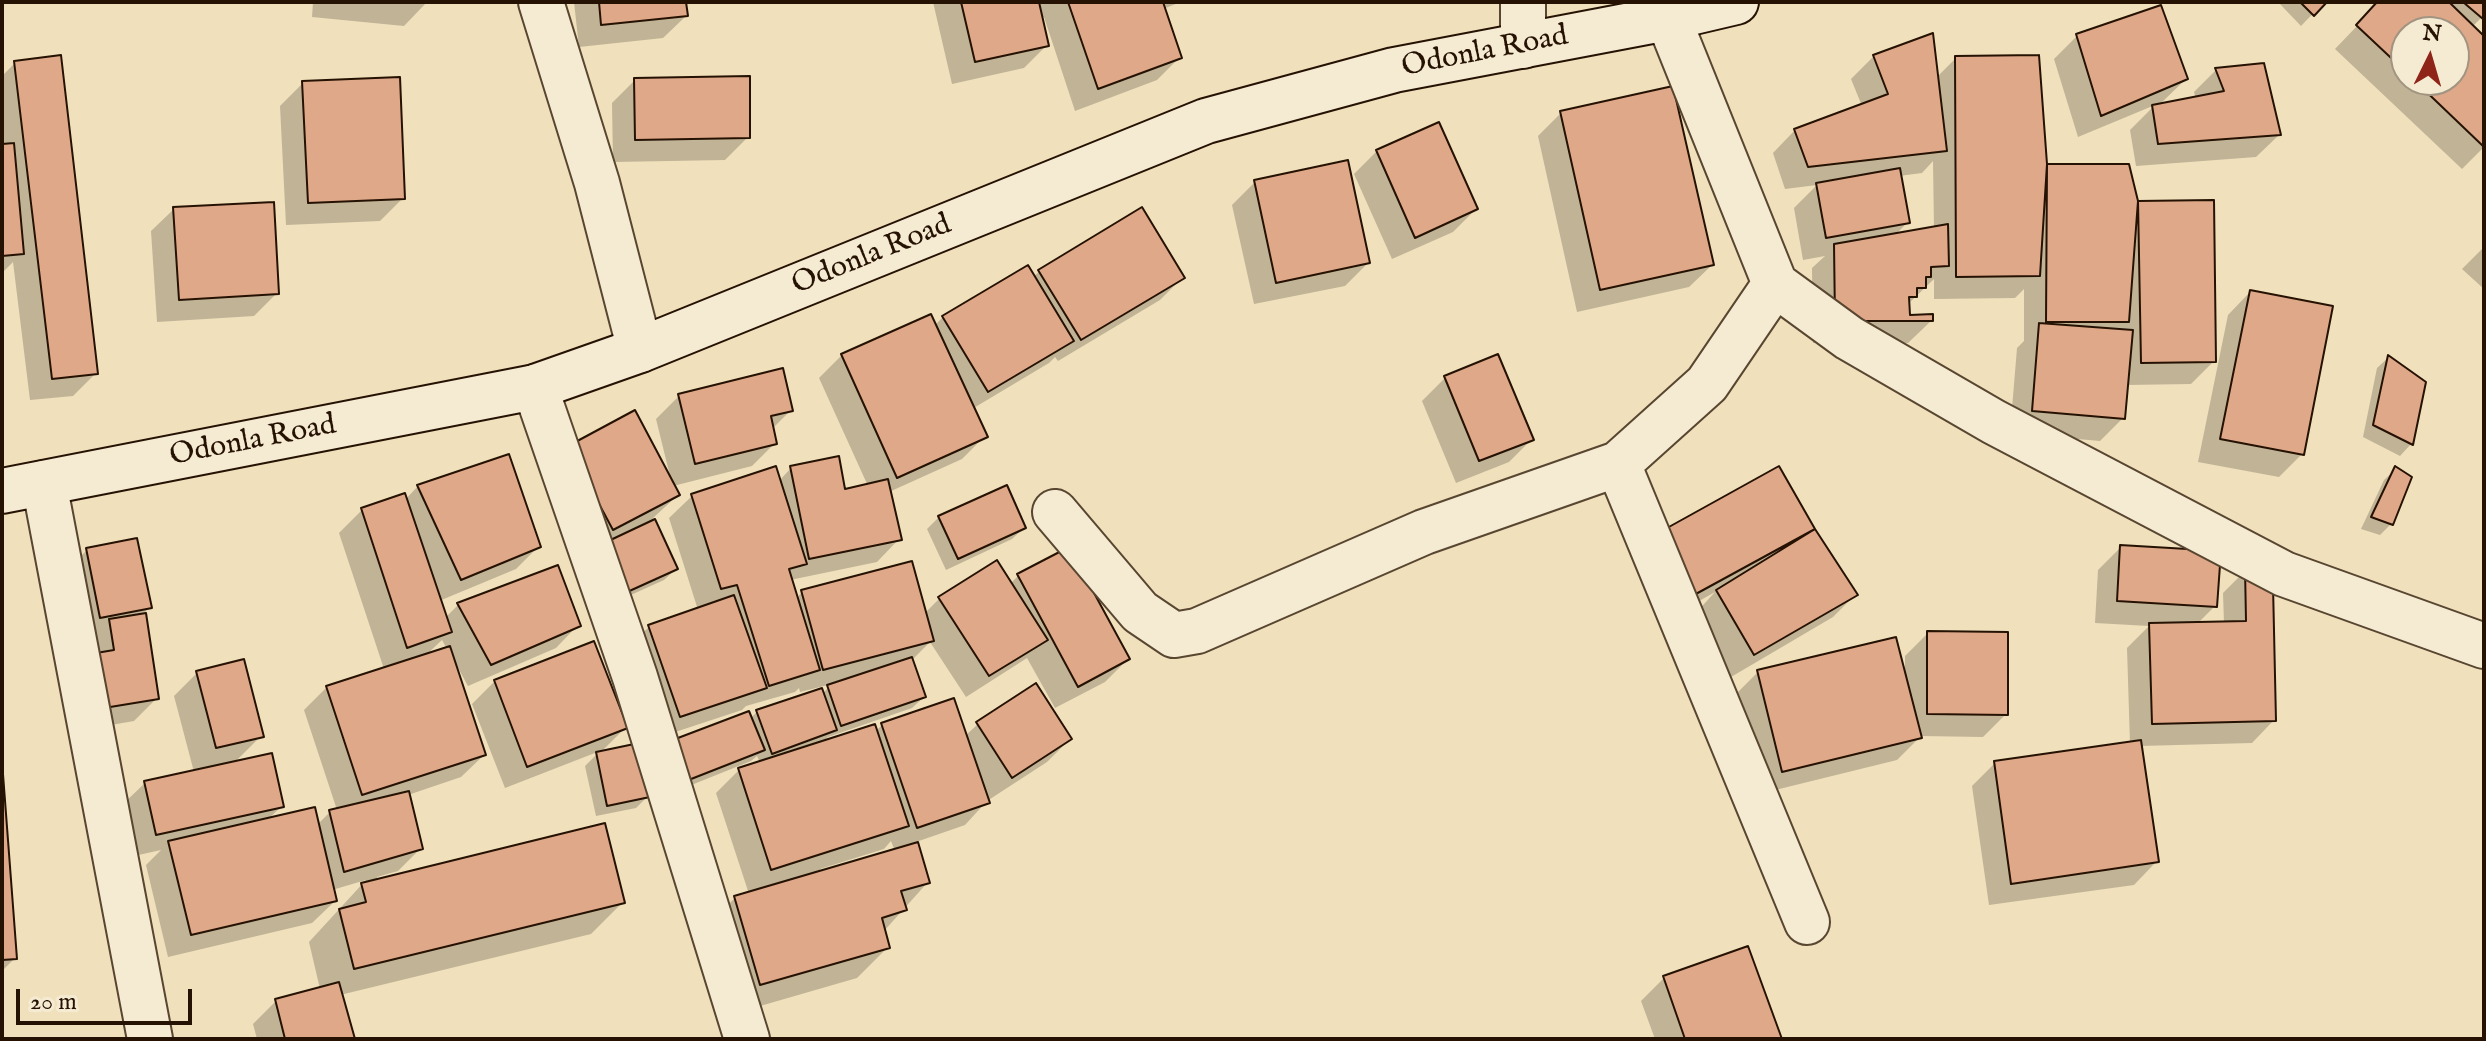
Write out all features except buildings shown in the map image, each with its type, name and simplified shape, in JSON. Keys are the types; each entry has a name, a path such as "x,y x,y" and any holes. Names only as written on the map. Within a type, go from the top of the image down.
{"street":[{"path":"541,2 597,183 640,350"},
{"path":"1523,2 1523,46"},
{"name":"Odonla Road","path":"23,487 535,387 640,350 1206,121 1394,70 1668,18 1736,2"},
{"path":"1668,18 1775,284 1849,338 1994,422 2284,574 2484,646"},
{"path":"1055,512 1140,612 1174,635 1197,631 1424,532 1618,464 1707,384 1775,284"},
{"path":"535,387 635,677 747,1039"},
{"path":"1618,464 1807,922"},
{"path":"23,487 150,1039"}]}
